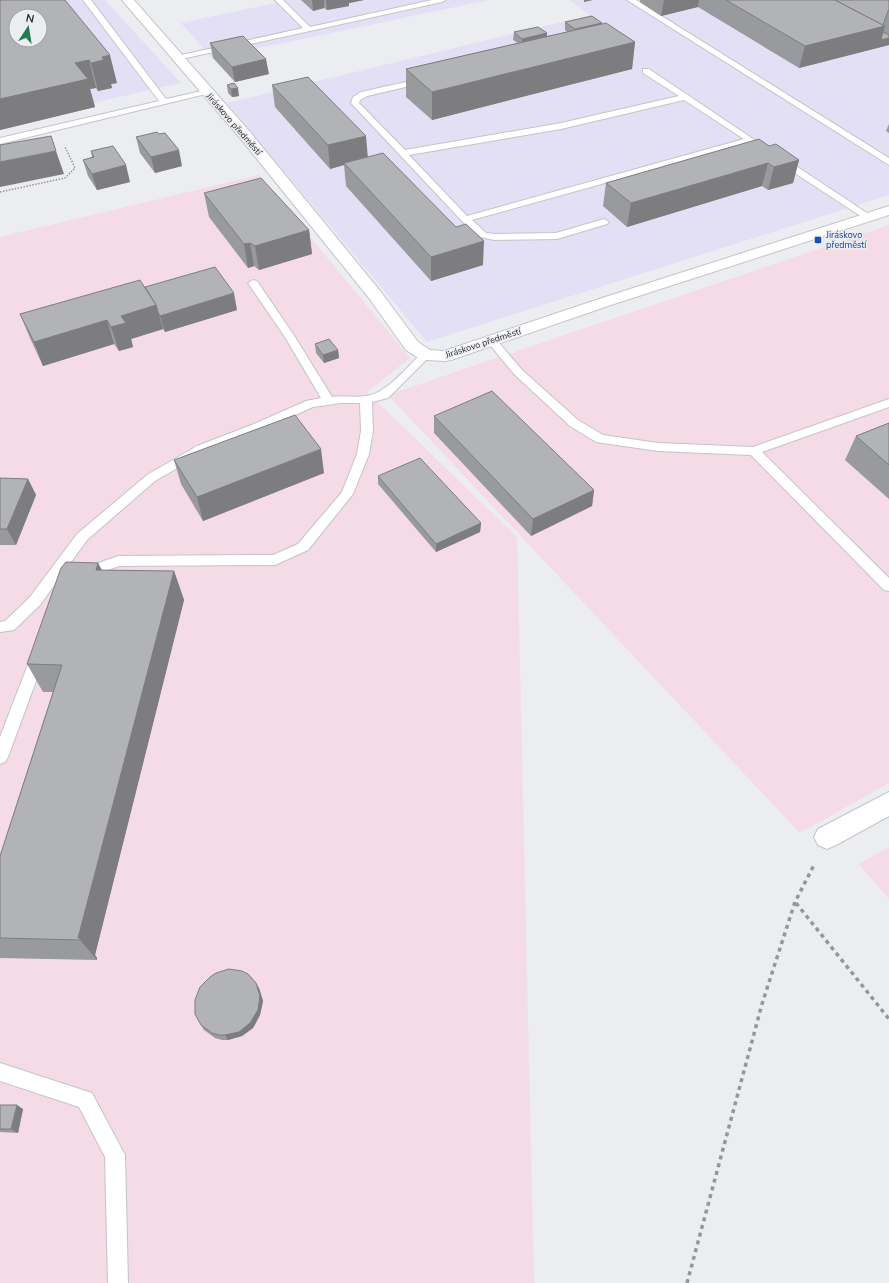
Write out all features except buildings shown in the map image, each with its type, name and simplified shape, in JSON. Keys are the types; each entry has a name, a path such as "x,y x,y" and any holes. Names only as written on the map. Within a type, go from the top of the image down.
{"street":[{"name":"Jiráskovo předměstí","path":"128,0 206,92 245,135 375,295 412,346 426,355 444,356 889,210"},
{"path":"827,837 889,803"}],"lane":[{"path":"87,0 164,102"},
{"path":"279,0 309,30"},
{"path":"177,58 442,0"},
{"path":"631,0 889,162"},
{"path":"646,71 763,148"},
{"path":"432,79 364,94 356,99 355,103 465,219 483,235 495,237 557,236 604,222"},
{"path":"0,141 206,92"},
{"path":"403,153 561,126 686,97"},
{"path":"465,219 751,140"},
{"path":"775,156 868,217"},
{"path":"252,283 290,337 328,400"},
{"path":"491,340 518,372 574,423 600,439 658,447 754,451 889,402"},
{"path":"0,627 9,626 35,601 82,537 151,478 201,449 258,427 310,404 328,400 366,400 384,395 426,355"},
{"path":"77,586 98,569 118,561 274,560 303,547 347,494 363,454 367,431 366,400"},
{"path":"754,451 889,586"},
{"path":"0,757 38,655 46,642"},
{"path":"0,1072 85,1100 115,1155 118,1283"}],"path":[{"path":"0,192 65,178 76,168 64,143"},
{"path":"687,1283 762,1004 795,902 827,837"},
{"path":"795,902 889,1019"}],"shaded area":[{"path":"11,0 105,0 181,83 0,124 0,2"},
{"path":"272,0 489,0 212,58 181,23 275,3"},
{"path":"569,0 889,0 889,195 427,342 227,103 590,15"},
{"path":"259,175 410,358 367,392 517,537 534,1283 0,1283 0,237"},
{"path":"889,225 889,783 800,833 388,395"},
{"path":"889,847 889,899 859,864"}],"place":[{"name":"Jiráskovo předměstí","path":"818,240"}]}
